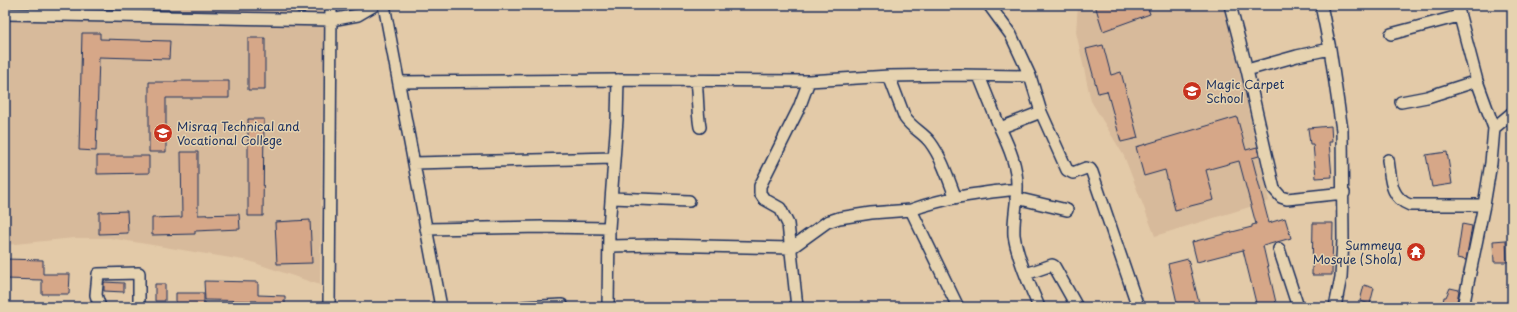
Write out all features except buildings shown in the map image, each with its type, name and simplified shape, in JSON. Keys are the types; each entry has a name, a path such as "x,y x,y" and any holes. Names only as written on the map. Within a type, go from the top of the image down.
{"street":[{"path":"329,307 331,5"},
{"path":"5,14 331,20 358,15 375,5"},
{"path":"384,5 441,307"},
{"path":"989,5 1011,35 1030,76 1042,112 1068,170 1073,173 1086,168 1090,169 1092,172 1138,307"},
{"path":"1230,5 1247,70 1274,189 1281,197 1287,199 1344,193"},
{"path":"1321,5 1330,49 1342,130 1344,193 1341,277 1335,307"},
{"path":"1457,5 1477,81 1494,128 1491,163 1484,205 1463,307"},
{"path":"1391,34 1459,16"},
{"path":"1247,70 1297,56 1330,49"},
{"path":"399,82 618,80 808,81 889,76 1030,76"},
{"path":"889,76 905,118 909,124 928,140 936,152 955,196"},
{"path":"979,76 1010,151 1016,176 1017,194 1014,235 1026,274 1039,307"},
{"path":"608,307 610,246 609,228 617,119 618,80"},
{"path":"696,80 698,93 697,111 700,127"},
{"path":"797,307 788,224 780,208 764,198 760,193 760,186 799,108 808,81"},
{"path":"1401,102 1427,97 1477,81"},
{"path":"1000,128 1042,112"},
{"path":"1494,128 1512,113"},
{"path":"414,162 613,158"},
{"path":"1388,160 1393,191 1398,199 1403,203 1410,205 1484,205"},
{"path":"610,246 656,245 791,248 827,222 839,218 871,213 911,210 932,202 955,196 1017,194 1067,210"},
{"path":"612,198 689,200"},
{"path":"911,210 958,307"},
{"path":"426,229 542,227 609,228"},
{"path":"1279,249 1298,307"},
{"path":"1026,274 1054,266 1077,307"},
{"path":"100,307 96,295 98,274 139,273 139,300"},
{"path":"523,307 562,305"}],"shaded area":[{"name":"Misraq Technical and Vocational College","path":"5,5 324,5 320,285 249,261 110,238 74,238 5,245"},
{"path":"1078,5 1225,5 1269,201 1155,236 1124,156 1091,101 1076,32"}],"place":[{"name":"Magic Carpet School","path":"1192,91"},
{"name":"Misraq Technical and Vocational College","path":"163,133"},
{"name":"Summeya Mosque (Shola)","path":"1416,252"}]}
